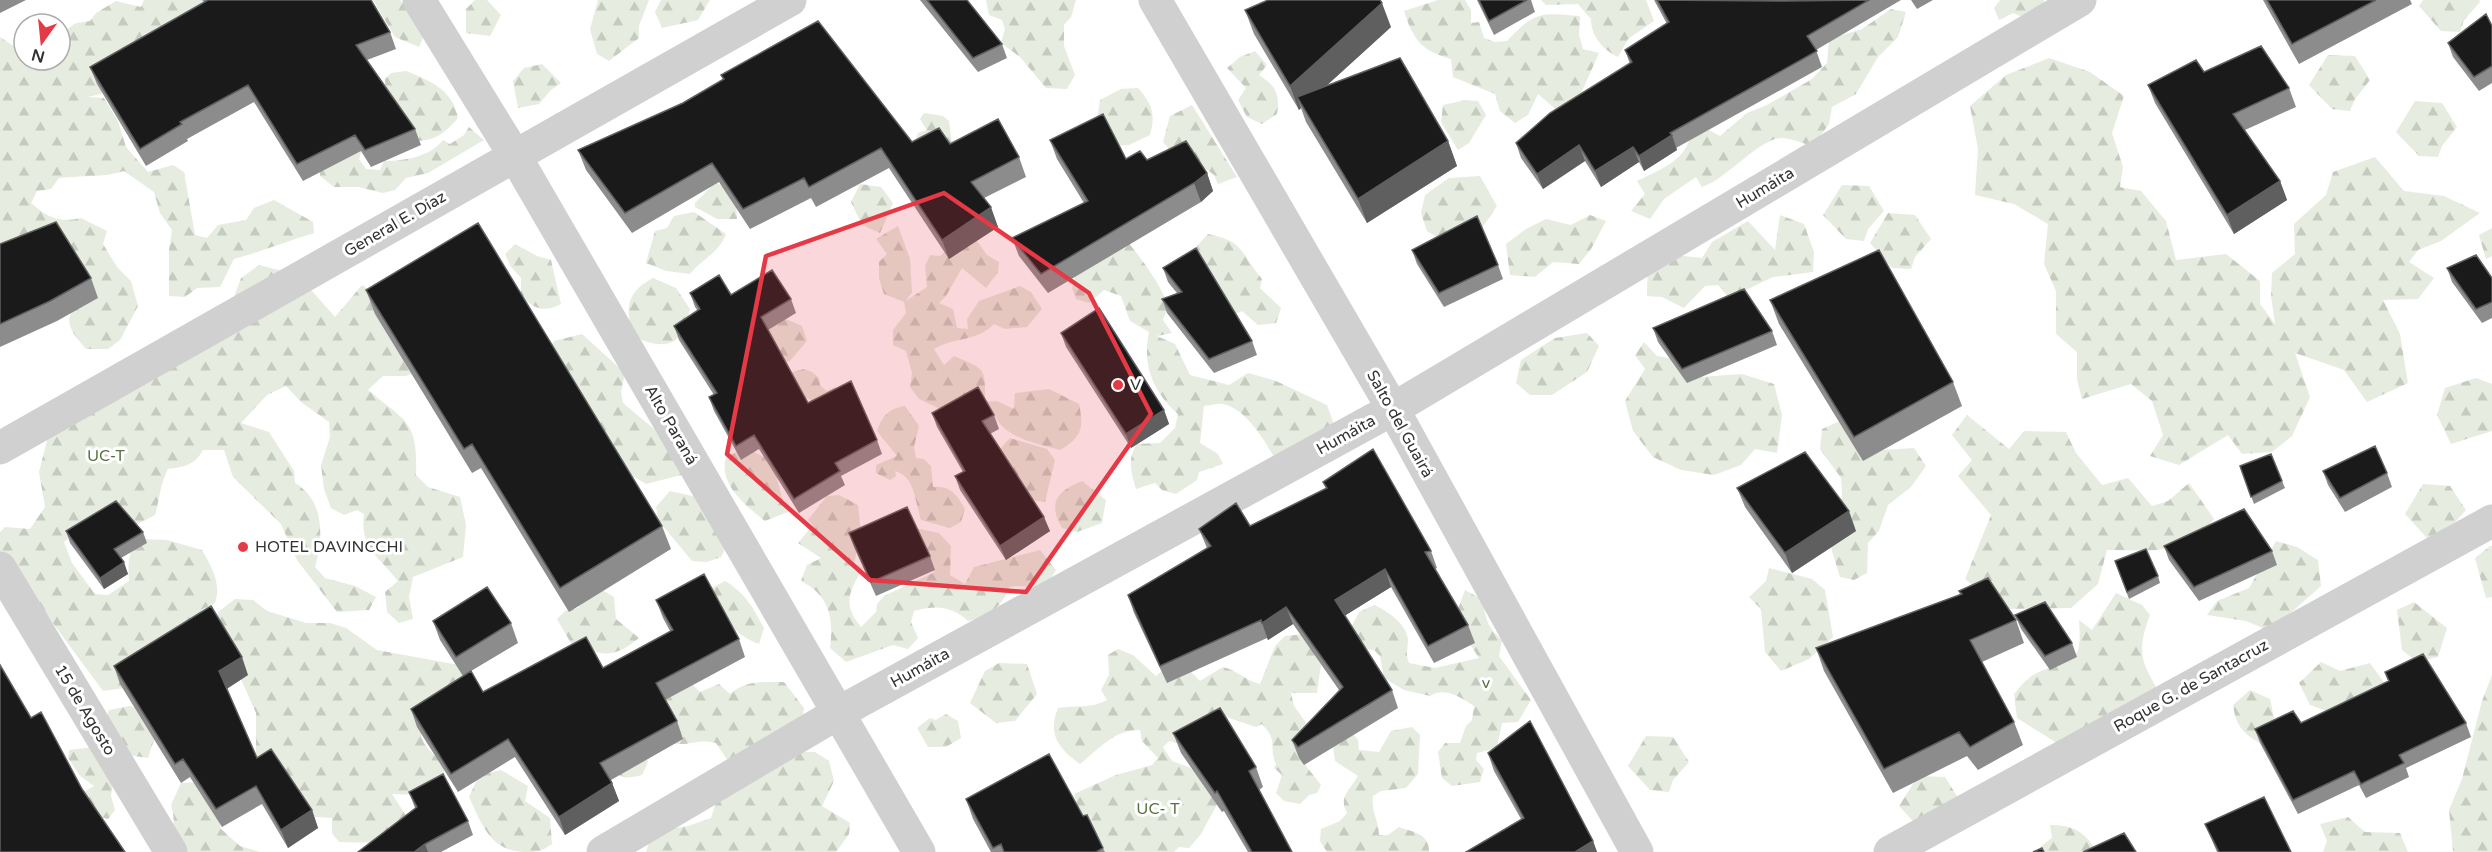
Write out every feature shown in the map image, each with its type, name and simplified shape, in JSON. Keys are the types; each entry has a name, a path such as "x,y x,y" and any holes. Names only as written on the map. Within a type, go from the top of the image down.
{"street":[{"name":"Alto Paraná","path":"418,0 515,156 919,852"},
{"name":"General E. Díaz","path":"0,448 790,0"},
{"name":"Salto del Guairá","path":"1155,0 1393,409 1637,852"},
{"name":"Humáita","path":"603,852 838,713 1393,409 2080,0"},
{"name":"Roque G. de Santacruz","path":"1890,852 2492,521"},
{"name":"15 de Agosto","path":"0,568 171,852"}],"highlighted area":[{"path":"944,193 1089,293 1151,414 1026,592 870,580 727,454 766,256"}],"green space":[{"path":"144,0 202,0 208,8 110,84 101,94 87,97 104,98 118,121 126,147 148,172 173,165 184,172 195,235 207,238 218,225 246,220 254,208 274,200 313,222 314,233 234,259 220,287 197,288 185,297 169,296 169,250 172,230 160,213 154,192 124,171 100,176 59,178 51,189 37,191 31,203 54,218 66,220 81,218 107,231 103,244 117,267 131,281 138,306 120,340 108,349 86,349 73,331 69,319 74,307 87,289 6,259 0,243 0,37 12,45 12,72 72,72 72,26 90,21 96,13 116,1 141,7"},
{"path":"373,0 400,0 426,31 419,47 395,37"},
{"path":"475,0 487,0 501,15 490,36 466,33 466,9"},
{"path":"598,0 649,0 639,26 639,38 609,61 597,54 590,29"},
{"path":"661,0 710,0 698,20 662,28 655,12"},
{"path":"986,0 1076,0 1071,17 1064,25 1064,46 1075,75 1067,89 1046,88 1020,57 1001,43 1005,29 1002,20 989,15"},
{"path":"1438,0 1465,0 1471,10 1471,23 1479,22 1484,38 1495,42 1507,41 1525,24 1540,16 1556,14 1580,16 1579,35 1583,49 1599,53 1578,100 1559,112 1538,94 1528,115 1515,123 1500,111 1495,94 1453,77 1451,59 1426,48 1415,37 1404,11"},
{"path":"1541,0 1646,0 1654,21 1628,39 1618,57 1599,42 1593,31 1591,19 1578,4 1546,5"},
{"path":"2000,0 2044,0 2042,11 2025,18 2013,13 1999,20 1994,8"},
{"path":"2423,0 2479,0 2480,2 2464,20 2460,32 2441,31 2419,6"},
{"path":"1891,9 1906,12 1898,37 1878,57 1856,94 1832,107 1829,124 1813,146 1785,138 1772,140 1712,183 1702,187 1696,177 1664,199 1650,219 1631,211 1645,194 1637,181 1670,164 1682,153 1690,137 1707,129 1720,136 1747,113 1767,105 1812,79 1827,63 1829,39 1862,29"},
{"path":"1255,51 1267,65 1259,75 1276,91 1278,101 1277,114 1262,124 1247,117 1238,100 1246,88 1227,68 1240,57"},
{"path":"2328,55 2355,56 2370,80 2355,99 2350,111 2332,109 2309,85"},
{"path":"2049,58 2090,72 2124,96 2112,133 2123,167 2120,187 2141,191 2166,221 2176,260 2226,254 2260,281 2260,304 2275,324 2271,296 2272,273 2295,254 2294,224 2326,195 2333,172 2375,157 2404,191 2444,196 2480,213 2441,241 2418,250 2409,262 2434,278 2418,299 2383,300 2400,334 2408,383 2367,402 2344,370 2295,353 2310,397 2292,436 2272,452 2242,454 2228,435 2179,465 2150,456 2163,435 2152,401 2131,384 2082,399 2077,380 2077,352 2056,334 2056,291 2044,264 2048,224 2014,204 1975,195 1978,149 1970,106 2006,75"},
{"path":"542,64 561,83 551,90 539,104 518,108 513,81 524,68"},
{"path":"406,71 440,88 455,108 458,118 447,130 436,137 407,141 386,95 385,79 391,73"},
{"path":"1138,88 1152,110 1153,121 1150,135 1129,145 1113,146 1096,126 1100,100 1121,89"},
{"path":"1465,100 1478,101 1486,115 1469,143 1458,150 1441,122 1443,105"},
{"path":"2415,101 2442,103 2457,127 2442,146 2438,157 2419,156 2396,132"},
{"path":"1192,105 1237,177 1218,184 1214,175 1193,159 1176,157 1163,142 1170,116"},
{"path":"924,113 943,116 949,121 952,144 941,154 915,142 918,133 927,130 920,119"},
{"path":"469,127 484,140 428,173 406,178 395,190 383,193 359,187 334,187 320,176 320,167 365,140 359,159 366,169 380,170 384,161 408,159 424,154 438,146 443,140 450,144 464,135"},
{"path":"1480,176 1497,206 1479,232 1447,243 1427,231 1421,213 1425,195 1449,178"},
{"path":"716,182 736,196 737,219 717,219 695,207 695,203"},
{"path":"860,184 881,187 893,203 880,233 862,225 851,202"},
{"path":"1842,185 1869,186 1884,211 1868,229 1864,241 1846,239 1823,215"},
{"path":"694,212 726,234 715,251 690,274 666,271 646,263 655,231 667,228 674,216"},
{"path":"1888,213 1915,215 1931,239 1915,257 1911,269 1892,268 1870,243"},
{"path":"1590,215 1606,221 1591,249 1579,264 1553,262 1535,277 1510,275 1506,244 1526,229 1546,219 1571,225"},
{"path":"1780,215 1804,224 1814,252 1813,272 1773,277 1729,298 1718,285 1705,286 1684,308 1662,297 1647,296 1648,252 1702,258 1712,242 1748,221 1775,250"},
{"path":"898,226 910,259 912,292 906,301 927,287 925,266 930,255 940,256 959,240 977,241 987,255 999,262 998,272 986,288 962,268 946,296 939,303 953,309 957,328 968,329 967,319 979,301 1020,286 1031,292 1042,309 1027,327 1005,329 994,324 980,334 934,349 944,365 954,356 973,364 982,372 985,382 985,402 997,401 1014,409 1015,393 1049,389 1079,404 1081,426 1073,441 1060,450 1014,435 1000,424 995,416 965,409 953,415 919,399 910,387 912,373 906,351 893,345 893,330 906,313 904,302 884,294 879,278 879,262 887,254 876,239"},
{"path":"2492,228 2492,256 2486,259 2479,235"},
{"path":"1208,234 1229,241 1241,249 1262,279 1260,288 1281,308 1276,323 1258,325 1242,311 1233,315 1195,261 1197,246"},
{"path":"1123,237 1149,270 1166,300 1167,308 1163,320 1172,333 1157,336 1175,344 1190,375 1229,385 1248,373 1276,381 1327,405 1339,439 1282,470 1257,431 1242,414 1223,404 1204,406 1200,443 1218,454 1223,464 1199,472 1197,480 1176,494 1162,490 1155,483 1136,489 1131,466 1132,455 1137,444 1160,443 1175,428 1178,414 1162,397 1152,377 1147,356 1149,332 1130,321 1121,296 1104,290 1089,303 1076,299 1072,288 1075,277 1097,264 1099,245"},
{"path":"515,244 537,256 551,260 561,304 544,309 531,304 521,296 521,278 511,267 505,254"},
{"name":"UC-T","path":"259,265 298,275 335,317 362,285 377,296 420,370 406,376 383,376 368,390 400,416 412,432 415,443 416,475 428,487 460,497 466,525 463,557 413,577 409,597 413,619 399,623 387,612 385,592 398,581 368,544 365,536 364,514 357,510 344,515 331,508 324,489 321,465 330,437 329,422 301,402 286,386 267,395 241,423 269,432 294,471 295,483 312,499 319,520 320,532 315,567 325,578 355,586 376,597 369,610 337,612 297,560 281,524 233,477 224,450 203,450 196,459 188,464 168,469 155,515 136,525 74,534 64,542 72,563 95,594 108,595 129,581 131,554 140,539 167,540 202,550 216,582 215,603 201,610 199,622 140,686 103,691 21,580 0,568 0,532 5,527 30,529 45,507 39,472 49,433 230,308 241,278"},
{"path":"653,278 676,288 690,309 683,331 678,338 664,344 656,344 634,337 629,318 632,296"},
{"path":"786,319 802,326 807,341 789,362 772,358 763,345 769,325"},
{"path":"1587,333 1599,346 1587,372 1552,395 1530,395 1516,383 1521,360 1555,338"},
{"path":"582,334 625,373 621,392 623,403 654,429 685,474 646,484 626,472 597,443 593,411 582,399 531,375 554,341"},
{"path":"1644,342 1657,356 1685,361 1701,377 1742,374 1774,384 1782,415 1777,453 1755,449 1741,465 1714,475 1681,470 1653,457 1633,431 1625,401 1645,369 1635,355"},
{"path":"804,369 819,378 820,385 826,391 835,387 843,393 829,400 819,396 814,402 800,394 792,372"},
{"path":"2476,378 2492,384 2492,431 2451,444 2437,415 2445,388"},
{"path":"905,406 919,426 914,447 916,458 924,459 931,466 933,487 948,489 959,499 965,509 961,522 950,528 921,520 913,491 907,478 902,474 895,471 896,476 890,480 876,473 876,465 897,456 877,431 879,425 890,411"},
{"path":"1967,415 2009,449 2024,431 2066,432 2076,453 2102,485 2128,478 2152,506 2168,501 2189,483 2214,519 2189,540 2177,546 2152,550 2107,550 2098,584 2071,608 2002,609 1965,579 1991,515 1958,476 1972,460 1952,435"},
{"path":"1838,422 1857,422 1883,450 1914,448 1926,466 1911,487 1888,505 1879,531 1868,543 1867,573 1854,580 1840,577 1829,541 1837,525 1842,495 1841,478 1820,449 1822,429"},
{"path":"1010,438 1047,449 1055,460 1045,502 1029,500 1000,469 1000,449"},
{"path":"746,448 772,461 783,501 790,511 765,521 735,493 726,476 726,457"},
{"path":"1082,481 1106,500 1102,523 1077,532 1062,528 1055,511 1055,504 1061,493"},
{"path":"2423,484 2450,486 2466,510 2450,528 2427,538 2405,514"},
{"path":"670,491 710,500 727,545 721,557 707,562 692,561 659,521 656,507"},
{"path":"839,495 858,505 861,533 854,563 863,568 851,591 850,605 861,627 876,612 877,604 884,596 935,572 921,559 910,527 939,533 951,546 950,575 965,584 974,567 1040,550 1056,570 1046,586 1009,587 1003,600 993,610 975,619 968,621 956,612 943,608 914,611 911,622 918,638 908,649 893,645 846,662 830,648 830,617 824,600 801,581 807,565 821,558 798,543 813,525 808,520 827,496"},
{"path":"2276,541 2297,547 2318,560 2321,586 2270,631 2246,621 2207,615 2217,601 2249,588"},
{"path":"2492,546 2492,597 2486,598 2475,558"},
{"path":"1769,568 1812,579 1825,590 1833,637 1809,659 1781,671 1765,652 1761,609 1749,597 1766,581"},
{"path":"725,581 743,596 760,620 764,628 759,644 734,629 708,590"},
{"path":"592,584 614,597 616,619 639,638 622,650 607,654 572,645 557,619 565,611 578,608"},
{"name":"v","path":"1465,590 1483,600 1488,623 1502,640 1499,656 1531,700 1518,722 1502,723 1497,748 1477,753 1476,760 1484,769 1480,782 1452,786 1442,778 1438,752 1445,743 1460,743 1466,726 1472,720 1474,706 1447,693 1435,693 1430,696 1404,690 1384,678 1380,656 1374,650 1361,649 1347,636 1359,612 1374,605 1390,614 1404,628 1408,639 1409,663 1435,668 1479,658 1454,620"},
{"path":"2116,593 2142,605 2150,615 2143,639 2143,657 2149,674 2161,695 2057,743 2017,718 2014,694 2032,676 2072,659 2079,647 2079,620 2092,630"},
{"path":"235,599 253,600 267,611 306,623 330,623 346,628 377,650 459,665 477,689 458,716 421,734 427,747 442,765 446,781 415,795 392,794 414,828 380,843 339,842 332,833 332,818 303,816 230,756 256,752 256,713 217,625 218,612"},
{"path":"2414,602 2447,628 2438,657 2417,662 2402,650 2397,610"},
{"name":"UC- T","path":"1304,634 1322,658 1317,693 1291,693 1294,706 1307,724 1350,730 1358,740 1359,750 1379,752 1391,731 1412,727 1420,735 1418,774 1406,788 1381,791 1373,796 1373,806 1379,835 1388,835 1399,827 1410,830 1424,837 1429,846 1429,852 1327,852 1320,841 1321,829 1340,821 1347,813 1344,798 1358,776 1335,761 1333,746 1299,757 1321,785 1317,793 1309,795 1300,804 1284,801 1276,793 1282,775 1274,768 1276,764 1272,740 1267,730 1262,724 1256,727 1229,718 1217,710 1186,745 1169,741 1163,747 1172,761 1191,768 1220,799 1201,834 1189,848 1179,847 1174,852 1073,852 1077,804 1074,794 1116,775 1152,765 1158,758 1142,741 1140,730 1114,737 1080,764 1066,753 1057,740 1054,726 1058,708 1089,706 1107,700 1101,690 1109,675 1108,655 1118,649 1133,655 1156,676 1165,668 1188,669 1200,681 1223,667 1260,684 1275,646 1285,636"},
{"path":"2321,662 2340,671 2370,663 2396,699 2332,713 2310,705 2299,683"},
{"path":"999,663 1027,664 1037,694 1015,721 996,723 970,703 985,671"},
{"path":"2492,675 2492,852 2453,852 2449,810 2462,779 2482,701"},
{"path":"653,680 688,680 700,692 719,684 730,694 749,684 784,682 804,708 800,735 730,764 716,743 703,741 670,743"},
{"path":"2250,690 2270,699 2276,727 2260,743 2241,728 2234,712 2233,705"},
{"path":"130,706 154,715 155,737 148,758 122,754 102,729 109,710"},
{"path":"946,714 958,721 961,738 946,747 928,747 917,728 930,718 936,720"},
{"path":"1646,736 1673,737 1689,762 1673,780 1669,792 1650,790 1628,766"},
{"path":"103,746 115,767 111,796 115,810 108,819 88,814 80,794 94,786 80,776 68,758 69,750"},
{"path":"644,751 648,762 642,775 623,777 610,765"},
{"path":"783,752 815,752 829,761 834,781 822,806 850,823 849,834 836,852 646,852 652,832 688,826 711,818 719,792"},
{"path":"501,770 528,786 525,801 550,818 552,844 540,851 514,851 504,847 489,835 478,817 469,797 479,775"},
{"path":"1918,776 1945,777 1960,801 1921,830 1899,806"},
{"path":"200,782 218,813 221,829 240,846 260,852 176,852 171,805 181,783"},
{"path":"2348,817 2365,832 2400,833 2408,852 2323,852 2327,841 2320,824"},
{"path":"2050,825 2066,826 2078,831 2088,839 2097,852 2040,852 2040,847 2052,838"}],"building":[{"path":"208,0 371,0 390,32 356,45 415,129 365,150 355,135 297,164 248,85 180,122 182,124 140,149 90,67"},
{"path":"927,0 967,0 1002,44 973,58"},
{"path":"1268,0 1380,0 1382,3 1290,86 1245,10"},
{"path":"1479,0 1527,0 1489,21"},
{"path":"1657,0 1869,0 1807,36 1817,51 1670,133 1672,135 1639,156 1633,147 1595,171 1579,145 1537,174 1516,143 1550,113 1632,62 1625,50 1669,22"},
{"path":"2267,0 2376,0 2292,44"},
{"path":"2486,14 2492,26 2492,66 2474,77 2448,43"},
{"path":"818,21 912,142 939,128 950,144 998,119 1019,157 971,182 991,207 942,240 881,148 809,187 804,178 743,209 712,163 625,213 578,150 683,103 724,79 721,75"},
{"path":"2261,46 2289,88 2233,114 2280,181 2227,215 2148,85 2196,60 2204,72"},
{"path":"1400,58 1448,141 1358,199 1297,97"},
{"path":"1103,114 1126,159 1140,151 1147,160 1186,141 1207,173 1041,274 1012,238 1088,201 1050,140"},
{"path":"1477,216 1498,265 1439,293 1412,250"},
{"path":"56,222 91,278 50,301 0,324 0,244"},
{"path":"478,223 662,526 560,588 472,444 464,449 366,290"},
{"path":"1196,248 1252,341 1209,359 1162,299 1182,292 1163,268"},
{"path":"1879,250 1953,382 1854,437 1770,300"},
{"path":"2476,255 2492,278 2492,302 2476,309 2447,268"},
{"path":"772,270 791,299 761,317 808,403 851,381 877,440 835,463 840,471 794,499 754,435 736,446 709,397 717,393 674,326 700,309 690,293 719,275 731,295"},
{"path":"1744,289 1772,331 1682,369 1653,328"},
{"name":"V","path":"1099,308 1164,410 1126,434 1061,333"},
{"path":"978,387 994,415 982,421 1044,517 1000,546 955,476 965,471 932,413"},
{"path":"2375,446 2387,473 2340,498 2323,471"},
{"path":"1373,449 1431,551 1425,552 1468,625 1428,646 1385,569 1335,600 1392,690 1298,747 1292,740 1343,687 1286,607 1262,623 1261,620 1160,666 1128,595 1211,546 1199,529 1236,503 1250,526 1327,488 1323,482"},
{"path":"1805,452 1849,511 1785,553 1737,488"},
{"path":"2271,454 2282,481 2251,497 2240,466"},
{"path":"116,501 143,532 114,549 124,562 100,578 66,531"},
{"path":"907,507 930,556 871,582 849,533"},
{"path":"2244,509 2272,551 2194,587 2164,546"},
{"path":"2146,549 2158,576 2127,592 2115,561"},
{"path":"704,574 739,639 656,683 677,721 600,763 612,783 559,817 508,739 451,774 411,709 471,671 483,692 586,637 603,668 673,630 656,600"},
{"path":"1988,578 2016,620 1970,640 2014,722 1970,747 1959,732 1884,769 1816,648 1962,594 1959,591"},
{"path":"487,587 511,623 456,657 433,621"},
{"path":"2045,602 2072,643 2045,656 2015,615"},
{"path":"211,606 242,657 219,671 257,758 271,749 312,810 281,830 256,786 216,809 183,759 175,764 114,666"},
{"path":"2423,654 2466,723 2399,755 2404,763 2361,784 2354,771 2293,800 2255,729 2293,711 2301,723 2389,681 2385,672"},
{"path":"0,665 31,718 41,712 82,789 125,852 0,852"},
{"path":"1220,708 1256,767 1249,771 1292,852 1252,852 1217,791 1215,793 1173,733"},
{"path":"1530,721 1593,841 1575,852 1466,852 1524,818 1488,753"},
{"path":"1049,754 1083,816 1087,815 1103,848 1096,852 1004,852 1001,844 993,848 966,799"},
{"path":"443,774 468,821 414,852 358,852 417,807 409,792"},
{"path":"2264,797 2291,852 2219,852 2205,824"},
{"path":"2124,833 2136,852 2083,852"}],"place":[{"name":"V","path":"1118,385"},
{"name":"HOTEL DAVINCCHI","path":"243,547"}]}
